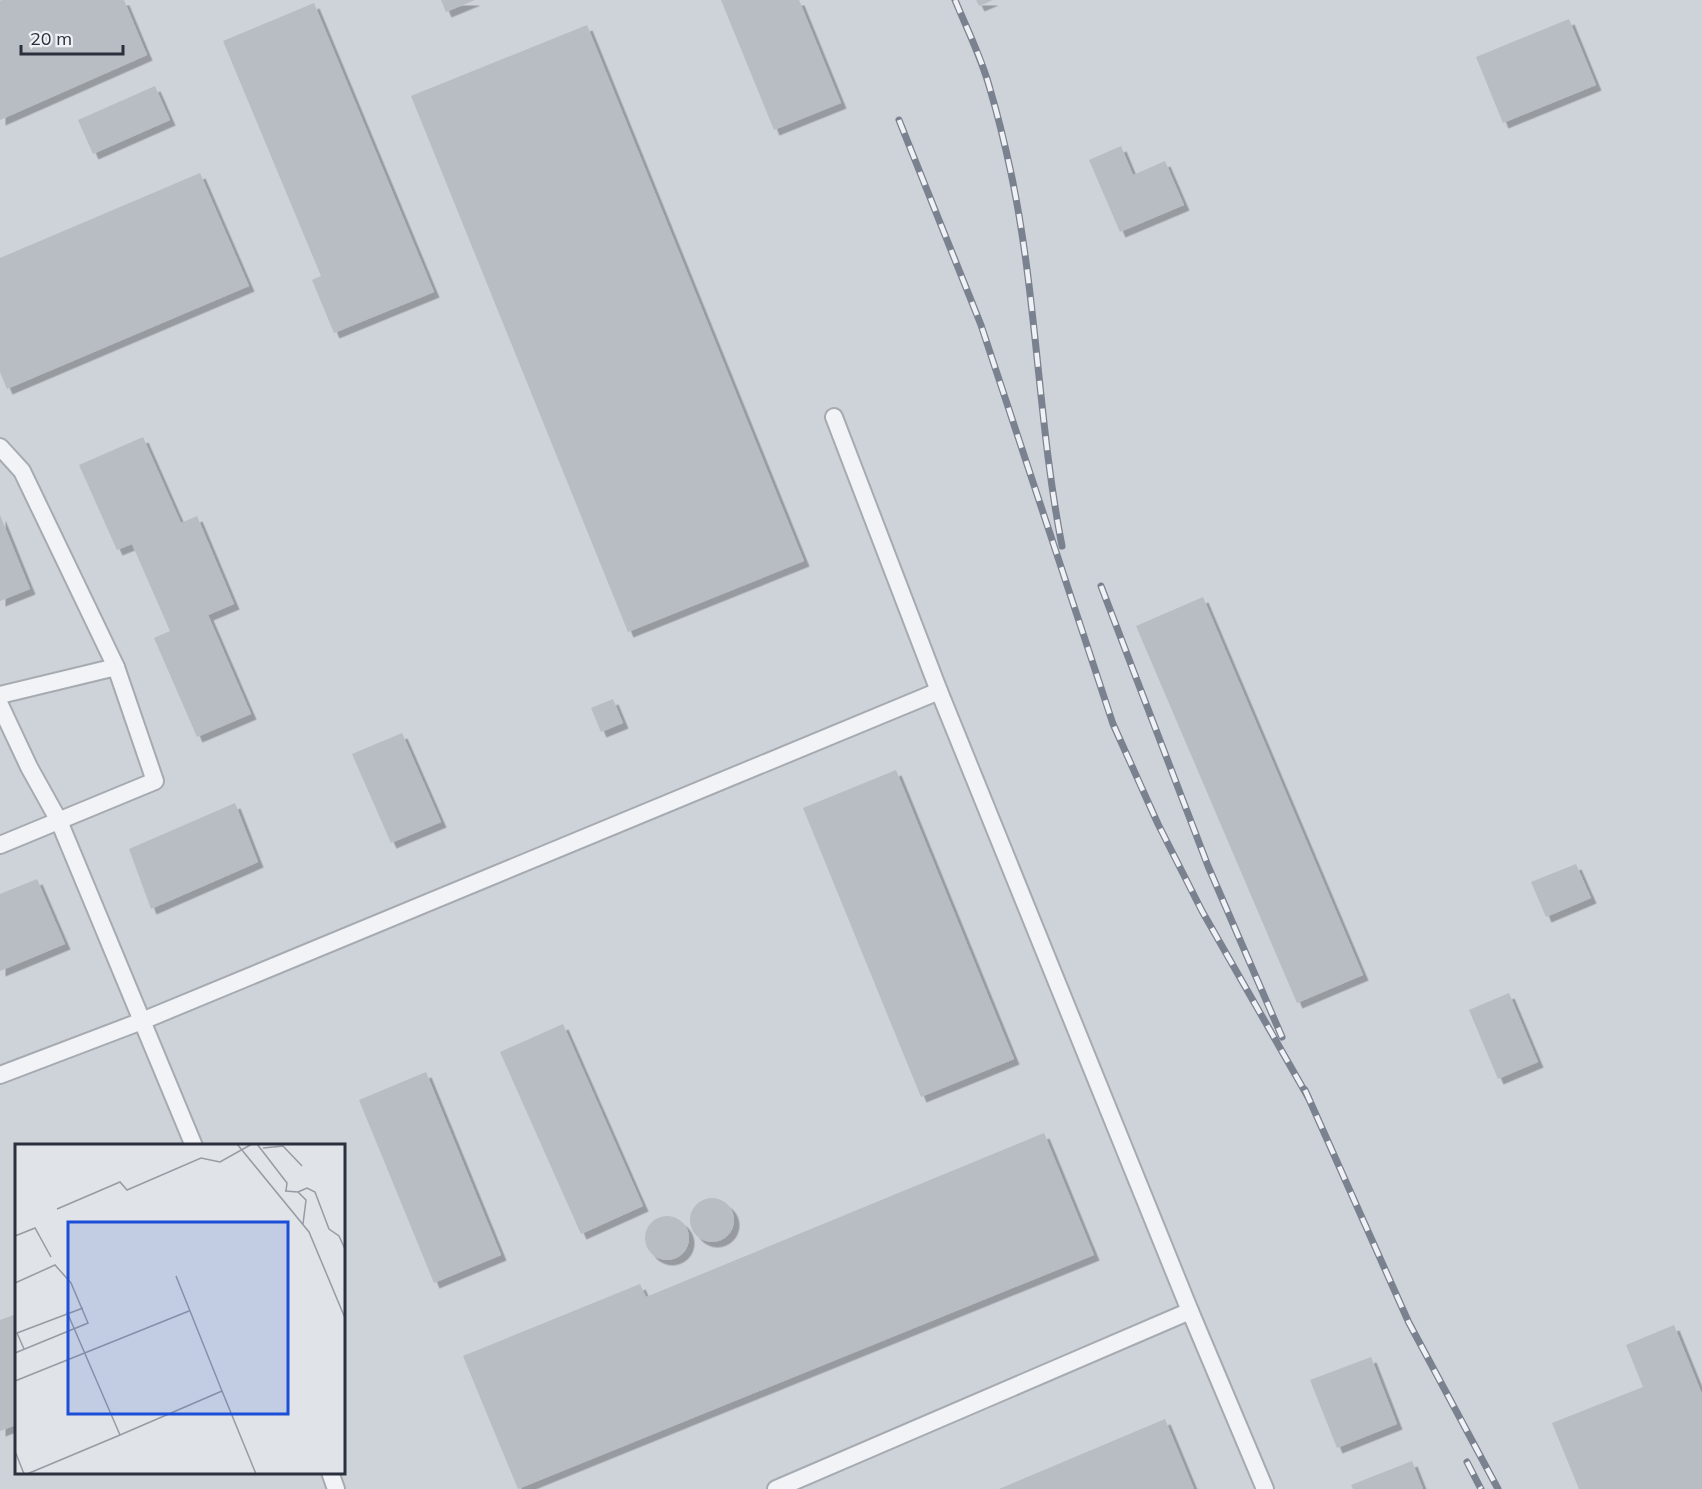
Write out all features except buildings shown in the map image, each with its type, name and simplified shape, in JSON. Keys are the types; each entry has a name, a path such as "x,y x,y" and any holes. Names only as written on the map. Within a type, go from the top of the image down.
{"lane":[{"path":"834,417 939,691 1190,1311 1265,1489"},
{"path":"0,447 22,471 116,667 155,781 0,845"},
{"path":"0,695 116,667"},
{"path":"0,1075 142,1021 939,691"},
{"path":"0,705 29,767 59,821 193,1144"},
{"path":"776,1489 1190,1311"},
{"path":"330,1474 336,1489"}],"shaded area":[{"path":"0,0 1702,0 1702,1489 0,1489"}],"railway":[{"path":"955,0 987,78 1011,173 1027,266 1048,453 1062,546"},
{"path":"899,120 981,325 1113,724 1158,824 1202,911 1308,1097"},
{"path":"1101,586 1208,866 1282,1037"},
{"path":"1305,1090 1409,1323 1498,1489"},
{"path":"1467,1462 1481,1489"}]}
